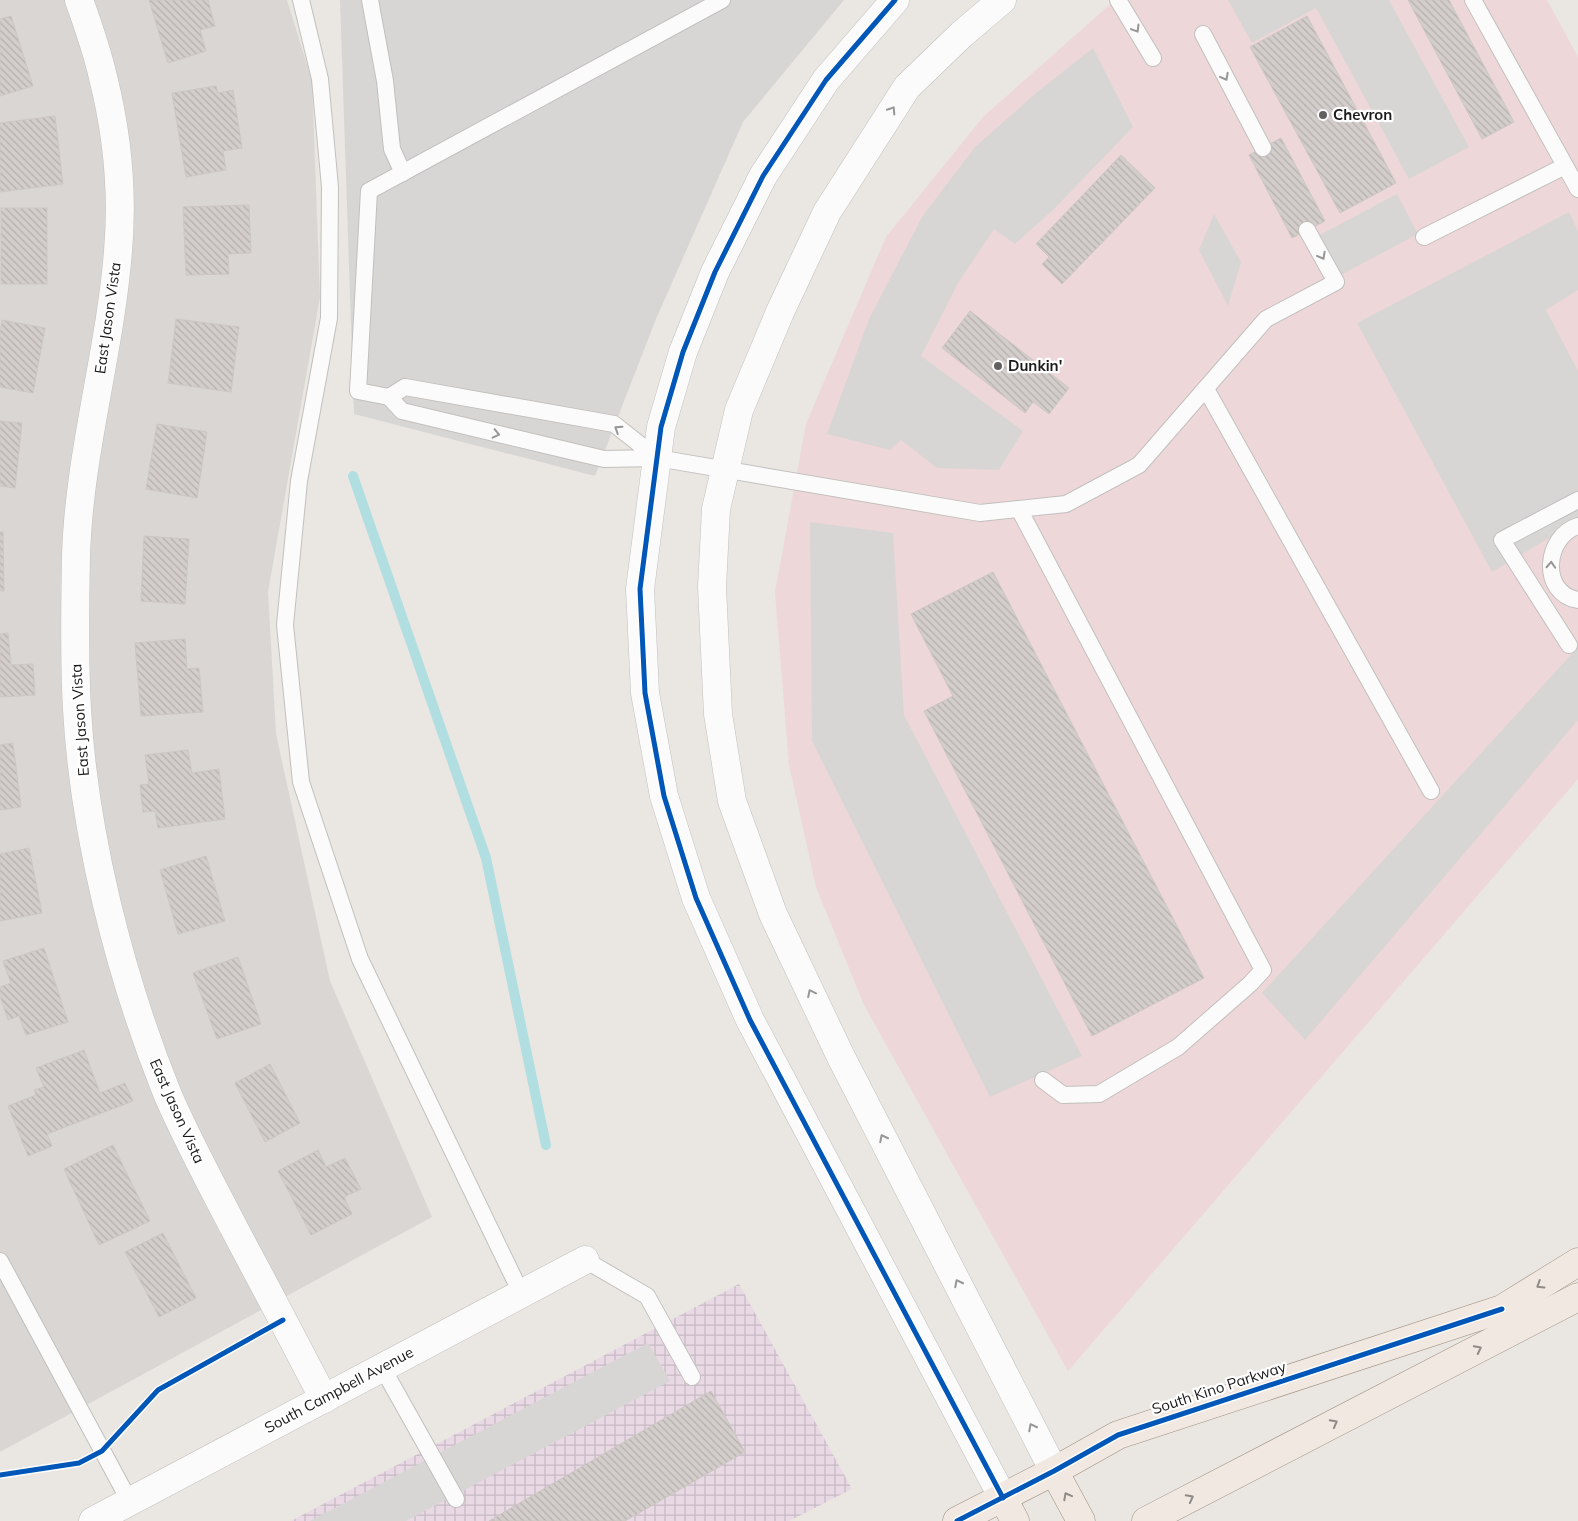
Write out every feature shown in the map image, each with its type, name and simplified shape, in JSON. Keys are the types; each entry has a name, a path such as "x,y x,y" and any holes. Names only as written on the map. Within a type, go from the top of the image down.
{"main road":[{"name":"South Kino Parkway","path":"957,1521 1009,1509 1054,1471 1118,1435 1502,1309 1578,1262"},
{"path":"1146,1521 1578,1298"},
{"path":"1054,1471 1081,1521"}],"street":[{"name":"East Jason Vista","path":"79,0 103,75 114,133 119,190 118,248 112,304 83,472 76,550 77,711 86,793 97,856 125,971 144,1032 168,1095 196,1156 324,1399"},
{"path":"895,0 826,80 763,176 715,272 683,352 661,427 640,589 645,693 664,796 696,898 750,1020 1009,1509"},
{"path":"1002,0 962,34 907,87 827,212 780,312 739,410 716,509 712,587 718,714 732,801 773,914 841,1057 1054,1471"},
{"name":"South Campbell Avenue","path":"93,1521 585,1260"}],"lane":[{"path":"301,0 320,79 330,187 329,318 299,481 285,625 301,782 360,959 521,1293"},
{"path":"370,0 385,81 392,149 403,173"},
{"path":"722,0 370,191 358,391 389,397 402,411 604,459 657,458 980,514 1066,504 1139,465 1266,319 1336,282 1307,230"},
{"path":"1118,0 1153,58"},
{"path":"1473,0 1578,189"},
{"path":"1203,34 1263,148"},
{"path":"1424,237 1565,166"},
{"path":"389,397 405,387 614,424 657,458"},
{"path":"1206,389 1431,791"},
{"path":"448,422 455,396"},
{"path":"1569,644 1502,540 1578,500"},
{"path":"1020,509 1263,970 1250,984 1178,1046 1099,1094 1062,1095 1043,1080"},
{"path":"1578,526 1563,536 1555,548 1550,562 1551,576 1558,588 1572,599 1578,600"},
{"path":"585,1260 647,1296 692,1377"},
{"path":"0,1261 130,1502"},
{"path":"382,1367 456,1499"}],"shaded area":[{"path":"0,0 287,0 312,81 320,297 268,592 276,734 330,981 432,1217 0,1452"},
{"path":"340,0 844,0 743,122 656,319 595,476 354,414"},
{"path":"1115,0 1547,0 1578,57 1578,779 1068,1371 864,1005 816,887 789,765 775,592 806,424 886,237 984,116"},
{"path":"1228,0 1389,0 1469,147 1409,179 1316,8 1252,43"},
{"path":"1093,48 1133,127 1054,209 1015,244 994,229 958,283 921,356 1023,431 999,470 937,468 901,440 890,450 827,434 869,319 922,217 975,147 1036,93"},
{"path":"1397,194 1418,234 1337,277 1316,237"},
{"path":"1569,212 1578,231 1578,290 1546,310 1578,371 1578,521 1492,572 1357,323"},
{"path":"1214,214 1241,262 1228,306 1199,250"},
{"path":"810,522 893,533 904,715 1082,1056 990,1097 812,741"},
{"path":"1578,647 1578,720 1305,1040 1262,993"},
{"path":"739,1284 852,1489 789,1521 291,1521"},
{"path":"648,1343 670,1381 406,1521 310,1521"}],"building":[{"path":"149,0 208,0 215,26 200,30 206,51 168,63"},
{"path":"1408,0 1449,0 1514,122 1482,139"},
{"path":"11,16 33,86 0,96 0,19"},
{"name":"Chevron","path":"1307,16 1396,183 1340,213 1250,47"},
{"path":"216,86 218,93 233,90 242,148 223,151 226,170 186,177 172,93"},
{"path":"55,116 63,184 0,192 0,123"},
{"path":"1281,138 1325,221 1292,238 1249,155"},
{"path":"1121,155 1155,188 1062,284 1042,264 1049,257 1036,244"},
{"path":"249,205 251,253 228,254 229,274 186,275 183,207"},
{"path":"1,208 47,208 47,284 1,284"},
{"path":"970,311 1069,388 1049,414 1033,402 1025,413 942,348"},
{"path":"176,319 239,327 231,392 168,383"},
{"path":"2,320 45,328 33,393 0,387 0,332"},
{"path":"0,421 22,423 15,488 0,486"},
{"path":"157,424 207,432 197,498 146,489"},
{"path":"0,532 3,532 4,591 0,591"},
{"path":"144,536 189,539 185,604 141,601"},
{"path":"993,572 1204,978 1092,1036 924,711 953,696 911,614"},
{"path":"8,633 11,665 33,664 35,695 0,697 0,634"},
{"path":"185,639 187,669 199,668 203,712 141,716 135,643"},
{"path":"13,743 21,807 0,810 0,745"},
{"path":"188,750 192,773 219,769 225,819 158,828 155,811 143,812 140,785 149,784 145,755"},
{"path":"29,848 42,913 0,921 0,854"},
{"path":"206,856 225,921 178,934 160,870"},
{"path":"44,948 68,1022 26,1035 19,1016 8,1020 0,996 0,987 11,983 3,961"},
{"path":"238,957 261,1024 217,1039 193,973"},
{"path":"84,1050 100,1093 125,1083 133,1101 47,1134 52,1146 28,1156 8,1106 36,1095 34,1090 44,1087 36,1068"},
{"path":"270,1064 300,1123 265,1142 235,1083"},
{"path":"113,1145 150,1221 99,1245 64,1169"},
{"path":"318,1150 326,1167 345,1158 361,1189 344,1197 352,1214 311,1235 278,1171"},
{"path":"163,1233 196,1298 159,1317 125,1252"},
{"path":"711,1391 745,1452 625,1521 489,1521"}],"waterway":[{"path":"353,476 486,858 546,1145"}],"cycle path":[{"path":"895,0 826,80 763,176 715,272 683,352 661,427 640,589 645,693 664,796 696,898 750,1020 1003,1498"},
{"path":"957,1521 1054,1471 1118,1435 1502,1309"},
{"path":"0,1475 79,1463 102,1451 158,1390 283,1320"}],"place":[{"name":"Chevron","path":"1323,115"},
{"name":"Dunkin'","path":"998,366"}]}
